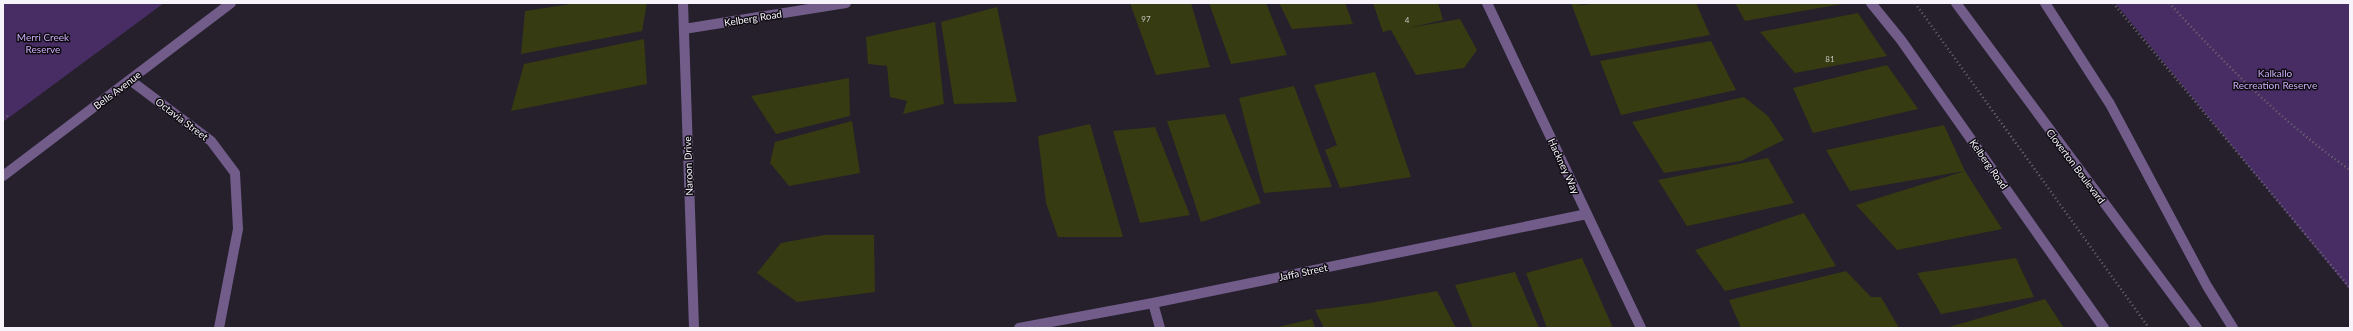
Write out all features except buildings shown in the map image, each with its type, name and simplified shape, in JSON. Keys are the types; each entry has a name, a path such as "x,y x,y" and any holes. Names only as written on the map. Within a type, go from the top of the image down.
{"street":[{"name":"Bells Avenue","path":"3,176 231,3"},
{"name":"Naroon Drive","path":"683,3 694,328"},
{"name":"Kelberg Road","path":"684,29 846,3"},
{"name":"Hackney Way","path":"1488,3 1586,214 1641,328"},
{"name":"Kelberg Road","path":"1871,3 1901,40 2104,328"},
{"name":"Cloverton Boulevard","path":"1956,3 2197,328"},
{"path":"2045,3 2110,104 2207,286 2233,328"},
{"name":"Octavia Street","path":"130,80 211,141 234,173 238,229 219,328"},
{"name":"Jaffa Street","path":"1019,328 1154,303 1586,214"},
{"path":"1154,303 1160,328"}],"path":[{"path":"1915,3 2149,328"},
{"path":"2113,3 2350,288"},
{"path":"2169,3 2217,55 2272,108 2350,170"},
{"path":"3,118 9,115"}],"green space":[{"name":"Merri Creek Reserve","path":"3,3 164,3 3,122"},
{"name":"Kalkallo Recreation Reserve","path":"2115,3 2350,3 2350,290"}]}
